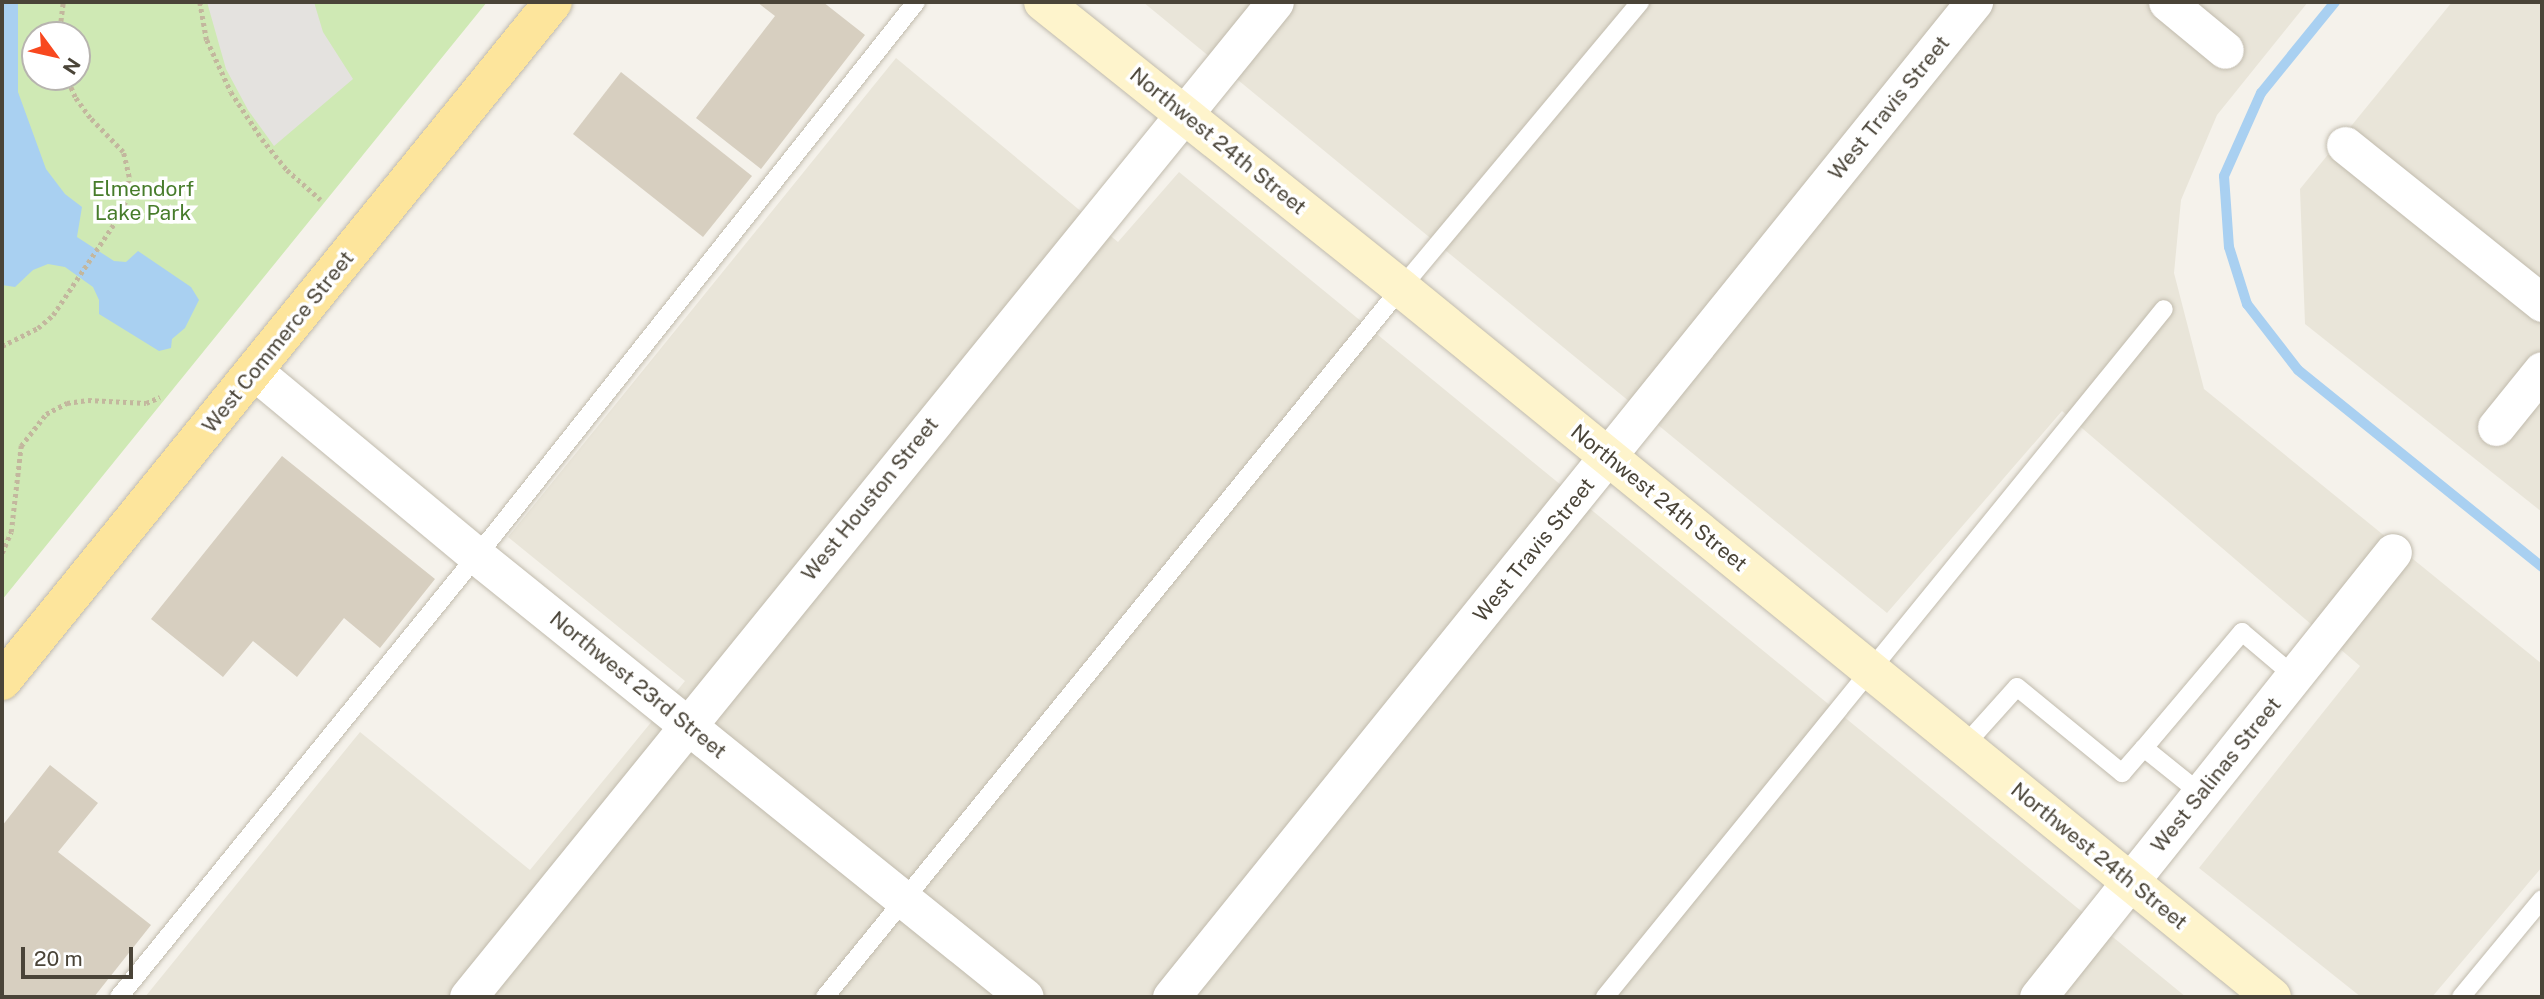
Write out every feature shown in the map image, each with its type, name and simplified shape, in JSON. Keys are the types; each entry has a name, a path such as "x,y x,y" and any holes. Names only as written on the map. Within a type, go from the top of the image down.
{"main road":[{"name":"West Commerce Street","path":"2,681 553,2"},
{"name":"Northwest 24th Street","path":"1043,2 1401,288 2272,997"}],"street":[{"name":"West Houston Street","path":"468,997 1275,2"},
{"name":"West Travis Street","path":"1171,997 1974,2"},
{"path":"2166,2 2225,50"},
{"path":"2346,145 2542,303"},
{"path":"2496,427 2542,370"},
{"name":"Northwest 23rd Street","path":"254,371 477,556 1025,997"},
{"name":"West Salinas Street","path":"2038,997 2393,552"}],"lane":[{"path":"119,997 477,556 916,2"},
{"path":"825,997 1401,288 1640,2"},
{"path":"1605,997 2164,309"},
{"path":"1964,746 2017,687 2122,773 2242,632 2294,676"},
{"path":"2144,748 2200,793"},
{"path":"2461,997 2542,900"}],"path":[{"path":"61,21 63,2"},
{"path":"200,2 207,40 231,92 261,139 287,170 321,200"},
{"path":"2,346 22,338 45,321 78,277 127,198 129,177 122,152 90,118 74,91"},
{"path":"2,553 11,532 21,446 46,415 67,403 88,400 146,403 160,397"}],"shaded area":[{"path":"207,2 314,2 323,32 353,79 274,146 248,110 226,69"},
{"path":"1143,2 2308,2 2217,115 2181,200 2174,273 2204,389 2542,664 2542,867 2432,997 2361,997 2199,868 2360,666 2062,411 1887,613"},
{"path":"2452,2 2542,2 2542,512 2305,324 2300,189"},
{"path":"896,58 1118,242 1179,172 2186,997 145,997 360,732 530,870 685,681 508,537"}],"green space":[{"name":"Elmendorf Lake Park","path":"2,2 487,2 2,600"}],"water":[{"path":"2,2 18,2 18,92 46,169 65,194 82,207 77,237 114,261 126,262 138,251 191,287 199,300 185,328 172,339 171,348 159,351 99,314 99,300 93,287 65,267 48,264 33,270 15,287 2,285"}],"building":[{"path":"757,2 823,2 865,35 761,169 696,118 775,16"},
{"path":"621,72 752,176 703,237 573,134"},
{"path":"282,456 435,579 380,648 344,618 297,677 253,641 223,677 151,619"},
{"path":"50,765 98,803 58,852 151,925 94,997 5,997 2,995 2,826"}],"waterway":[{"path":"2335,2 2261,93 2224,176 2229,247 2247,304 2298,370 2542,567"}]}
